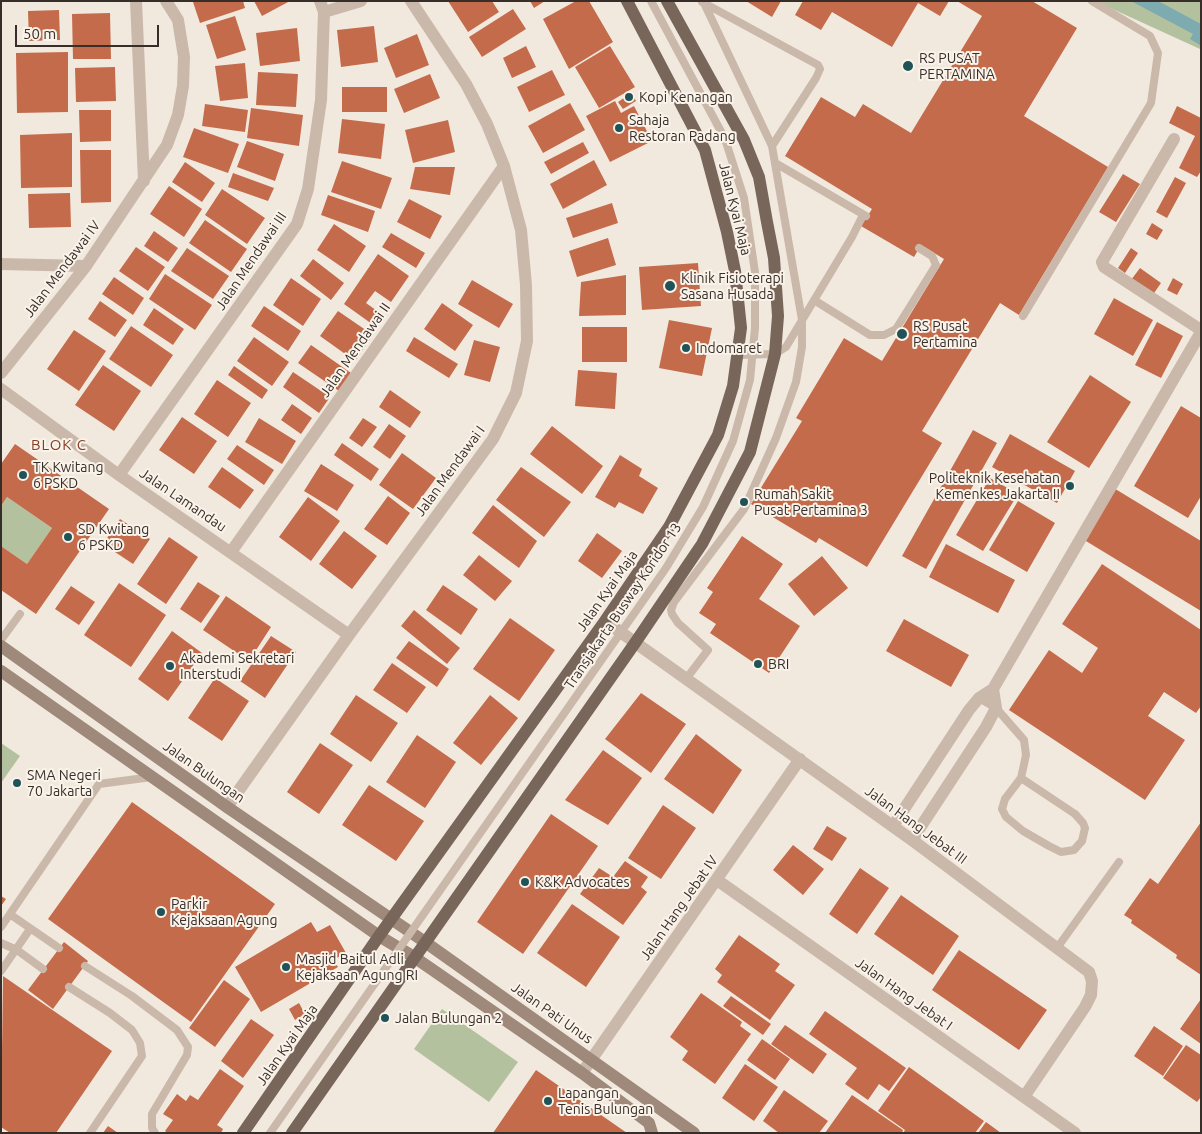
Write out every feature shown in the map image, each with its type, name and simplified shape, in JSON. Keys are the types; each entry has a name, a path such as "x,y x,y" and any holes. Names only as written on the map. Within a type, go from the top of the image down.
{"main road":[{"name":"Jalan Kyai Maja","path":"243,1133 379,936 605,621 669,527 694,484 718,435 733,386 741,328 735,271 727,232 705,150 627,1"},
{"name":"Jalan Kyai Maja","path":"292,1133 635,643 702,544 750,452 780,351 774,258 759,177 744,140 667,1"}],"street":[{"path":"136,1 144,181"},
{"name":"Jalan Mendawai IV","path":"1,373 86,266 167,145 178,115 183,86 184,57 178,20 166,1"},
{"path":"322,7 361,1"},
{"name":"Jalan Mendawai I","path":"227,807 348,635 493,440 516,393 527,341 526,285 521,230 504,166 466,84 411,1"},
{"name":"Jalan Mendawai III","path":"119,474 297,224 308,189 321,100 322,7"},
{"path":"893,826 979,698 992,689 1197,347 1201,331 1104,267 1102,262 1174,139"},
{"name":"Jalan Mendawai II","path":"231,552 504,166"},
{"path":"1,264 86,266"},
{"name":"Jalan Lamandau","path":"1,389 348,635"},
{"name":"Jalan Hang Jebat III","path":"605,621 893,826 1089,972 1092,981 1091,994 1080,1016 1024,1097"},
{"name":"Jalan Bulungan","path":"1,646 227,807 391,920"},
{"path":"1,672 379,936 414,957 582,1073 649,1123 652,1133"},
{"path":"912,840 996,708 992,689"},
{"name":"Jalan Hang Jebat IV","path":"582,1073 800,760"},
{"name":"Jalan Hang Jebat I","path":"717,880 1074,1133"},
{"name":"Jalan Pati Unus","path":"391,920 694,1133"}],"lane":[{"name":"Transjakarta Busway Koridor 13","path":"270,1133 666,568 703,507 733,441 750,380 755,328 755,272 744,198 725,139 651,1"},
{"path":"1023,316 1152,103 1158,54 1150,36 1092,1"},
{"path":"686,679 708,650 678,623 671,610 674,602 744,509 776,438 796,382 802,347 802,320 777,164 772,146 702,2"},
{"path":"702,2 818,65 820,69 772,146"},
{"path":"738,354 780,351 802,320 865,216 777,164"},
{"path":"814,300 870,335 884,335 896,329 936,266 932,256 919,248"},
{"path":"1,640 20,614"},
{"path":"979,698 996,708 1024,740 1026,755 1021,778 1005,799 1002,809 1006,817 1023,831 1061,852 1074,850 1082,841 1085,828 1083,823 1075,814 1021,778"},
{"path":"1,927 99,784 152,777"},
{"path":"1057,948 1119,862"},
{"path":"11,915 59,948"},
{"path":"1,971 30,929"},
{"path":"1,943 17,950 43,970"},
{"path":"85,966 132,996 177,1030 188,1047 187,1055 152,1114 152,1128 155,1133"},
{"path":"69,987 116,1017 132,1030 140,1043 142,1056 90,1133"}],"green space":[{"path":"1095,1 1201,1 1201,47 1200,49"},
{"path":"7,497 52,528 27,564 1,546 1,506"},
{"path":"1,743 20,756 1,783"},
{"path":"442,1009 518,1062 489,1102 414,1049"}],"water":[{"path":"1131,1 1158,1 1201,24 1200,45 1190,39 1193,34"}],"building":[{"path":"243,1 245,8 200,23 193,2"},
{"path":"254,1 290,1 262,16"},
{"path":"448,1 492,1 499,12 468,32"},
{"path":"530,1 545,1 534,8"},
{"path":"576,1 589,1 613,42 569,69 543,19"},
{"path":"746,1 781,1 772,17"},
{"path":"803,1 949,1 940,16 918,3 892,47 832,12 821,30 795,15"},
{"path":"957,1 1032,1 1077,28 1024,116 1108,167 1019,315 1000,303 922,431 942,443 867,567 819,538 816,543 751,504 802,421 796,418 844,338 882,361 944,259 921,245 914,257 861,226 872,209 785,156 821,97 855,117 863,104 911,133 982,16"},
{"path":"513,9 526,29 482,57 469,37"},
{"path":"59,10 60,40 29,41 28,11"},
{"path":"110,13 111,59 73,59 72,14"},
{"path":"235,16 246,50 217,59 206,25"},
{"path":"374,26 378,62 341,67 337,30"},
{"path":"297,28 300,61 260,66 256,33"},
{"path":"417,34 429,65 396,78 384,48"},
{"path":"526,46 536,67 512,78 503,58"},
{"path":"610,46 635,87 599,108 575,67"},
{"path":"68,52 68,112 17,113 16,53"},
{"path":"245,63 248,98 220,101 215,66"},
{"path":"115,67 116,101 76,102 75,68"},
{"path":"552,70 565,95 529,112 517,87"},
{"path":"258,72 298,74 296,107 256,105"},
{"path":"430,74 440,98 404,113 394,89"},
{"path":"342,87 387,87 387,112 342,112"},
{"name":"Kopi Kenangan","path":"631,93 636,101 623,109 618,102"},
{"name":"Sahaja Restoran Padang","path":"615,101 621,113 634,106 652,141 610,162 586,116"},
{"path":"570,103 585,130 543,153 528,126"},
{"path":"205,104 248,110 245,132 202,126"},
{"path":"1177,106 1201,118 1201,171 1197,177 1179,168 1195,136 1169,123"},
{"path":"251,108 303,115 299,146 247,138"},
{"path":"79,110 111,110 111,141 80,142"},
{"path":"342,119 385,124 381,159 338,153"},
{"path":"448,120 455,152 413,163 405,130"},
{"path":"194,128 239,144 228,173 183,157"},
{"path":"72,133 72,187 21,188 20,135"},
{"path":"247,141 284,154 275,181 237,167"},
{"path":"583,142 589,153 551,174 544,162"},
{"path":"80,150 111,150 111,202 81,203"},
{"path":"594,160 607,185 563,209 550,184"},
{"path":"342,161 392,178 381,209 331,192"},
{"path":"185,162 215,183 202,202 172,182"},
{"path":"415,167 455,167 450,195 410,189"},
{"path":"233,173 274,188 268,201 228,187"},
{"path":"1123,174 1140,184 1116,222 1099,212"},
{"path":"1175,177 1186,183 1167,218 1156,212"},
{"path":"169,186 202,209 184,237 150,214"},
{"path":"222,189 265,218 247,244 205,215"},
{"path":"70,193 71,227 29,228 28,194"},
{"path":"328,195 375,211 368,232 321,215"},
{"path":"409,199 442,216 430,239 397,222"},
{"path":"612,203 618,223 573,238 566,218"},
{"path":"205,220 247,249 231,272 189,243"},
{"path":"1152,223 1163,230 1157,240 1146,234"},
{"path":"334,224 366,246 349,272 317,250"},
{"path":"154,231 178,248 168,262 144,246"},
{"path":"391,233 425,253 416,268 382,247"},
{"path":"608,238 616,265 577,277 569,251"},
{"path":"136,247 165,267 148,291 119,271"},
{"path":"187,248 229,276 213,299 171,271"},
{"path":"1131,248 1138,253 1125,273 1118,268"},
{"path":"378,254 409,276 391,302 375,291 366,303 380,313 372,324 344,304"},
{"path":"313,259 344,283 331,300 300,276"},
{"name":"Klinik Fisioterapi Sasana Husada","path":"698,263 701,306 642,310 639,267"},
{"path":"1140,268 1161,283 1152,296 1131,280"},
{"path":"165,274 212,305 195,330 149,299"},
{"path":"626,275 626,315 579,316 581,282"},
{"path":"114,277 144,298 133,315 102,294"},
{"path":"291,278 321,299 303,326 273,305"},
{"path":"1173,278 1183,284 1177,295 1167,290"},
{"path":"472,280 513,304 499,328 458,304"},
{"path":"1114,298 1153,320 1133,356 1094,334"},
{"path":"100,301 127,320 115,337 88,319"},
{"path":"442,303 473,325 455,351 424,329"},
{"path":"264,306 301,331 288,351 251,326"},
{"path":"154,308 184,329 173,345 143,325"},
{"path":"338,311 373,335 355,361 320,336"},
{"name":"Indomaret","path":"669,320 712,328 702,376 659,368"},
{"path":"1157,322 1183,336 1161,378 1135,365"},
{"path":"131,326 173,355 151,387 109,359"},
{"path":"582,327 627,327 627,362 582,362"},
{"path":"74,330 106,351 79,391 47,369"},
{"path":"254,337 289,362 272,386 237,361"},
{"path":"414,337 458,364 449,378 406,351"},
{"path":"474,340 500,347 490,382 464,375"},
{"path":"311,345 351,373 339,391 298,363"},
{"path":"103,365 141,391 114,431 75,405"},
{"path":"234,366 268,390 262,399 228,375"},
{"path":"578,370 617,373 615,409 575,406"},
{"path":"293,372 330,397 319,413 283,387"},
{"path":"1090,375 1131,402 1089,468 1047,442"},
{"path":"217,380 251,403 228,437 194,414"},
{"path":"390,390 421,412 410,428 379,407"},
{"path":"292,404 312,418 301,434 281,420"},
{"path":"1181,406 1201,418 1201,496 1188,518 1134,486"},
{"path":"182,417 217,441 194,474 159,450"},
{"path":"259,418 296,441 282,464 245,442"},
{"path":"363,418 377,427 362,447 349,438"},
{"path":"389,424 406,436 390,459 373,447"},
{"path":"552,426 603,466 582,494 530,454"},
{"path":"973,430 997,443 926,569 902,556"},
{"path":"1010,434 1075,471 1057,503 992,467"},
{"path":"342,443 379,469 371,481 334,455"},
{"name":"SD Kwitang 6 PSKD","path":"15,444 109,509 36,614 1,590 1,546 27,564 52,528 7,497 1,506 1,464"},
{"path":"237,445 274,470 264,485 227,459"},
{"path":"402,453 436,478 413,509 379,485"},
{"path":"620,455 642,469 639,476 658,488 643,514 619,502 615,508 595,497"},
{"path":"321,464 354,485 337,511 304,491"},
{"path":"222,467 254,490 240,509 208,487"},
{"path":"521,467 571,502 544,537 496,500"},
{"path":"990,478 1018,494 983,551 956,535"},
{"path":"1112,487 1201,541 1201,611 1081,538"},
{"path":"388,496 410,513 387,545 364,529"},
{"path":"308,497 340,521 311,561 279,537"},
{"path":"1018,501 1055,523 1027,572 989,550"},
{"path":"493,505 537,541 519,568 472,533"},
{"path":"120,519 150,539 133,564 103,544"},
{"path":"344,531 377,556 352,589 319,564"},
{"path":"597,533 622,551 602,578 578,561"},
{"path":"742,536 783,564 759,599 800,626 769,673 710,633 716,624 699,613 713,592 707,588"},
{"path":"169,537 198,557 166,604 137,584"},
{"path":"946,544 1015,580 998,613 929,577"},
{"path":"479,555 512,581 495,601 463,575"},
{"path":"822,556 848,588 814,616 788,584"},
{"path":"1102,564 1201,630 1201,706 1196,713 1164,692 1148,716 1185,740 1145,800 1009,710 1049,650 1082,673 1098,648 1062,624"},
{"path":"198,582 220,596 201,623 180,609"},
{"path":"119,583 166,615 131,667 84,635"},
{"path":"443,585 478,609 461,635 426,610"},
{"path":"71,586 95,602 79,625 55,609"},
{"path":"226,596 271,627 249,661 203,630"},
{"path":"414,610 460,648 447,664 401,626"},
{"path":"510,618 555,650 519,701 473,669"},
{"path":"904,619 969,655 951,687 886,651"},
{"name":"Akademi Sekretari Interstudi","path":"172,631 202,653 168,701 138,679"},
{"path":"271,636 296,652 265,698 240,681"},
{"path":"409,641 449,669 437,687 396,658"},
{"path":"392,663 426,687 407,713 373,690"},
{"path":"215,678 249,701 222,741 188,718"},
{"path":"641,693 686,724 651,773 605,739"},
{"path":"356,695 398,723 371,762 330,734"},
{"path":"490,695 518,718 481,765 453,743"},
{"path":"696,734 742,770 713,814 664,779"},
{"path":"417,735 456,762 425,808 386,782"},
{"path":"320,743 353,765 319,814 287,792"},
{"path":"603,750 642,778 608,825 565,800"},
{"path":"369,785 424,821 396,861 342,825"},
{"name":"Parkir Kejaksaan Agung","path":"132,802 275,904 191,1022 48,919"},
{"path":"663,805 696,828 661,879 628,858"},
{"path":"551,814 598,846 523,954 477,922"},
{"path":"1201,822 1201,975 1176,958 1177,955 1131,923 1132,920 1124,915 1150,878 1158,884"},
{"path":"827,826 847,838 832,861 813,849"},
{"path":"793,845 824,869 803,895 773,870"},
{"path":"625,861 648,877 641,887 647,892 623,925 580,894 599,868 613,877"},
{"path":"860,868 889,888 857,934 829,914"},
{"path":"901,895 959,936 933,975 874,934"},
{"path":"1,896 6,899 1,906"},
{"path":"572,904 620,937 586,987 537,953"},
{"name":"Masjid Baitul Adli Kejaksaan Agung RI","path":"311,922 317,932 330,925 346,953 333,960 338,967 261,1012 235,967"},
{"path":"739,935 780,964 775,971 795,985 770,1020 717,982 722,975 715,969"},
{"path":"64,942 88,961 53,1009 28,990"},
{"path":"959,950 1047,1010 1019,1050 932,990"},
{"path":"3,976 112,1051 56,1133 10,1133 1,1127"},
{"path":"224,980 250,999 215,1047 189,1028"},
{"path":"701,993 742,1022 740,1026 751,1034 715,1084 682,1060 688,1051 670,1037"},
{"path":"731,996 771,1024 763,1035 723,1006"},
{"path":"1201,999 1201,1044 1180,1029"},
{"path":"299,1003 305,1014 295,1020 289,1009"},
{"path":"825,1011 906,1068 889,1091 879,1084 868,1100 845,1084 857,1068 809,1034"},
{"path":"251,1019 274,1035 243,1078 221,1061"},
{"path":"785,1025 827,1054 813,1074 771,1044"},
{"path":"1154,1026 1183,1046 1163,1076 1134,1056"},
{"path":"762,1039 790,1059 775,1080 747,1060"},
{"path":"1186,1045 1201,1055 1201,1097 1197,1102 1163,1078"},
{"path":"745,1064 778,1087 754,1121 722,1098"},
{"path":"909,1067 984,1121 975,1133 903,1133 905,1130 878,1111"},
{"path":"220,1069 244,1086 217,1125 223,1129 221,1133 168,1133 165,1131 173,1120 163,1114 177,1094 186,1101 190,1095 198,1100"},
{"name":"Lapangan Tenis Bulungan","path":"536,1070 627,1133 493,1133"},
{"path":"784,1090 828,1121 819,1133 779,1133 763,1121"},
{"path":"852,1095 903,1130 902,1133 825,1133"},
{"path":"986,1122 1001,1133 978,1133"},
{"path":"108,1126 118,1133 103,1133"}],"place":[{"name":"RS PUSAT PERTAMINA","path":"908,66"},
{"name":"Kopi Kenangan","path":"629,97"},
{"name":"Sahaja Restoran Padang","path":"619,128"},
{"name":"Klinik Fisioterapi Sasana Husada","path":"670,286"},
{"name":"RS Pusat Pertamina","path":"902,334"},
{"name":"Indomaret","path":"686,348"},
{"name":"TK Kwitang 6 PSKD","path":"23,475"},
{"name":"Politeknik Kesehatan Kemenkes Jakarta II","path":"1070,486"},
{"name":"Rumah Sakit Pusat Pertamina 3","path":"744,502"},
{"name":"SD Kwitang 6 PSKD","path":"68,537"},
{"name":"BRI","path":"758,664"},
{"name":"Akademi Sekretari Interstudi","path":"170,666"},
{"name":"SMA Negeri 70 Jakarta","path":"17,783"},
{"name":"K&K Advocates","path":"525,882"},
{"name":"Parkir Kejaksaan Agung","path":"161,912"},
{"name":"Masjid Baitul Adli Kejaksaan Agung RI","path":"286,967"},
{"name":"Jalan Bulungan 2","path":"385,1018"},
{"name":"Lapangan Tenis Bulungan","path":"548,1101"}],"district":[{"name":"BLOK C","path":"59,445"}]}
